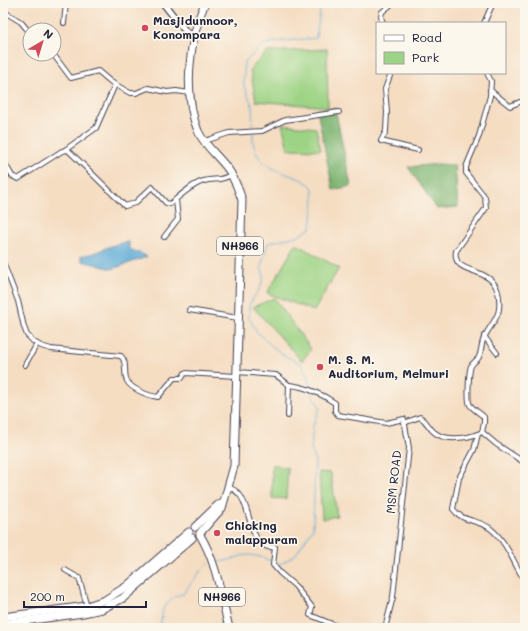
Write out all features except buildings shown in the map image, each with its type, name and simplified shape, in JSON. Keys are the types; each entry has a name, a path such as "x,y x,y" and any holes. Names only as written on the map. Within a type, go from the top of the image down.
{"highway":[{"name":"NH966","path":"195,535 222,508 234,466 242,200 238,187 231,175 198,132 192,108 190,92 191,36 205,3"},
{"name":"NH966","path":"222,504 218,505 191,529 210,552 215,566 229,628"},
{"path":"3,617 96,604 118,593 195,535"},
{"path":"3,624 102,609 123,598 195,535"}],"main road":[{"path":"163,3 191,36"}],"street":[{"path":"64,23 66,3"},
{"path":"383,22 381,17 382,12 394,3"},
{"path":"484,22 493,3"},
{"path":"3,11 22,23"},
{"path":"59,62 71,78 98,71 115,85 130,93 136,93 148,88 167,92 190,92"},
{"path":"391,74 385,89 387,112 386,131 381,141 418,150"},
{"path":"488,74 491,81 490,90 479,136 466,167 466,173 485,196 486,208 456,251 455,257 457,264 465,269 486,275 495,282 498,290 499,310 492,326 484,336 479,358 471,365 468,398 470,406 484,417 484,424 474,450 459,478 453,509 466,520 482,523 497,535 525,581"},
{"path":"3,160 12,176 18,179 66,150 96,128 115,85"},
{"path":"490,90 510,106 525,100"},
{"path":"205,141 229,133 262,131 285,120 339,112"},
{"path":"66,150 68,150 125,206 135,203 152,187 166,203 170,204 194,185 205,180 222,180 231,175"},
{"path":"164,237 178,219 176,200"},
{"path":"3,262 18,301 27,334 38,344 51,349 121,356 125,365 126,380 130,385 151,396 158,396 174,378 182,378 185,373 276,376 289,385 297,386 328,398 335,403 335,411 338,415 386,423 404,419 404,423 420,417 426,420 434,432 440,436 460,438 480,433 525,464"},
{"path":"189,310 238,318"},
{"path":"484,336 497,353"},
{"path":"25,365 38,344"},
{"path":"288,416 289,385"},
{"name":"MSM ROAD","path":"385,628 393,597 409,448 404,423"},
{"path":"229,487 240,494 258,540 264,546 275,547 275,559 273,564 295,586 312,607 310,615 342,628"},
{"path":"65,570 78,576 87,606"}],"green space":[{"path":"327,49 328,107 256,101 250,69 267,52"},
{"path":"335,108 351,186 333,190 317,110"},
{"path":"282,124 316,128 321,150 288,149"},
{"path":"438,164 455,165 458,207 437,209 408,167"},
{"path":"296,244 339,268 314,311 267,293"},
{"path":"274,298 311,349 302,361 253,307"},
{"path":"272,464 288,468 286,499 272,498"},
{"path":"319,472 331,473 337,516 322,519"}],"water":[{"path":"129,242 129,248 147,257 112,269 82,261 81,256 116,244"}],"waterway":[{"path":"253,130 252,105 244,86 244,63 263,45 274,42 316,38 320,11 324,3"},
{"path":"253,133 256,153 261,160 275,169 302,180 310,185 313,190 314,195 311,228 300,235 268,243 261,266 264,277 260,288 249,305 249,318 257,332 285,356 300,363 307,375 310,388"},
{"path":"275,562 281,564 296,554 313,528 315,461 311,448 313,426 320,407 310,391"},
{"path":"216,562 245,555 257,556 272,561"},
{"path":"160,628 163,608 174,597 183,594 202,569 209,563"}],"place":[{"name":"Masjidunnoor, Konompara","path":"145,28"},
{"name":"M. S. M. Auditorium, Melmuri","path":"320,367"},
{"name":"Chicking malappuram","path":"217,533"}]}
